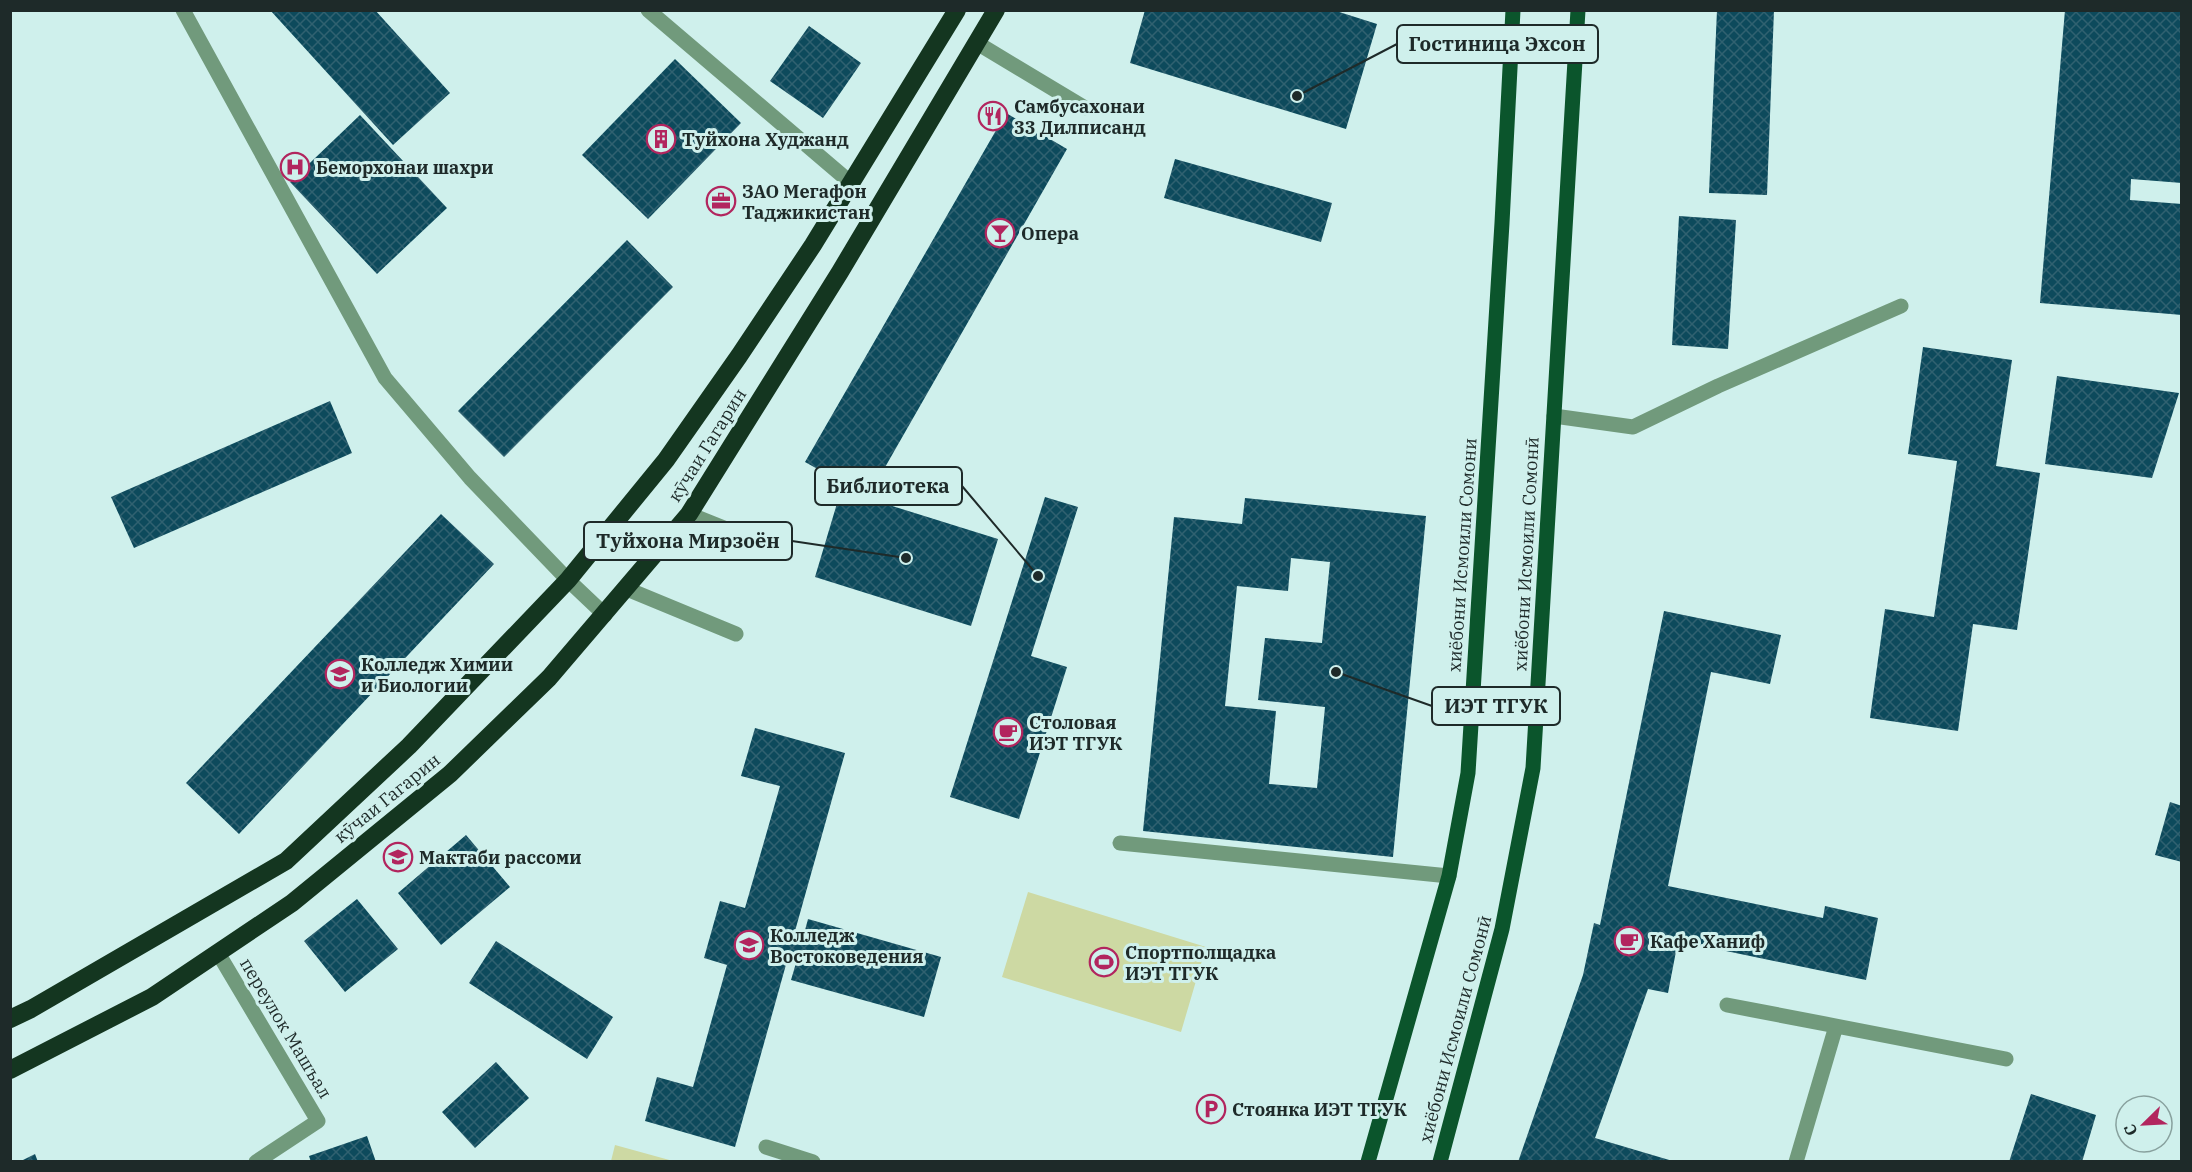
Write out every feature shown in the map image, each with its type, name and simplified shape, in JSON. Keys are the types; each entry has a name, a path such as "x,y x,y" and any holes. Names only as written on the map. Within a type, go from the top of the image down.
{"highway":[{"name":"кӯчаи Гагарин","path":"10,1019 286,861 409,746 568,580 666,460 739,356 851,183 957,10"},
{"name":"кӯчаи Гагарин","path":"10,1070 152,996 292,903 450,774 549,678 689,514 840,272 996,10"}],"main road":[{"name":"хиёбони Исмоили Сомони","path":"1368,1161 1449,876 1468,773 1513,10"},
{"name":"хиёбони Исмоили Сомонӣ","path":"1440,1161 1502,929 1533,768 1578,10"}],"street":[{"path":"183,10 385,378 470,478 605,615"},
{"path":"648,10 851,183"},
{"path":"977,43 1085,108"},
{"path":"1554,416 1633,427 1718,386 1900,306"},
{"path":"689,514 771,547"},
{"path":"627,588 735,634"},
{"path":"1120,843 1449,876"},
{"name":"переулок Машъал","path":"218,953 318,1121 256,1161"},
{"path":"1727,1005 2006,1059"},
{"path":"1796,1161 1836,1026"},
{"path":"766,1148 813,1161"}],"green space":[{"name":"Спортполщадка ИЭТ ТГУК","path":"1028,892 1206,947 1181,1032 1002,977"},
{"path":"615,1145 673,1161 611,1161"}],"building":[{"path":"270,10 375,10 450,93 393,145"},
{"path":"1145,10 1333,10 1377,24 1346,129 1130,63"},
{"path":"1717,10 1774,10 1767,195 1709,193"},
{"path":"2065,10 2182,10 2182,183 2131,179 2130,200 2182,204 2182,315 2040,303"},
{"path":"809,26 861,63 823,118 770,81"},
{"name":"Туйхона Худжанд","path":"675,59 741,123 648,219 582,155"},
{"path":"1006,113 1067,149 868,497 805,462"},
{"path":"360,115 447,208 377,274 290,182"},
{"path":"1175,159 1332,203 1321,242 1164,198"},
{"path":"1679,216 1736,220 1728,349 1672,345"},
{"path":"627,240 673,287 504,457 458,411"},
{"path":"1923,347 2012,360 1996,466 2040,473 2017,630 1973,624 1958,731 1870,718 1885,609 1934,617 1957,461 1908,454"},
{"path":"2057,376 2179,393 2152,478 2045,464"},
{"path":"330,401 352,453 134,548 111,497"},
{"path":"841,490 998,539 971,626 815,577"},
{"name":"Столовая ИЭТ ТГУК","path":"1045,497 1078,507 1031,656 1067,667 1019,819 950,797"},
{"path":"1245,498 1426,516 1393,857 1143,831 1174,517 1242,524","holes":["1291,558 1330,562 1322,643 1265,638 1258,700 1325,707 1317,788 1269,784 1276,711 1225,706 1237,586 1288,591"]},
{"name":"Колледж Химии и Биологии","path":"441,514 494,564 239,834 186,783"},
{"path":"1664,611 1781,635 1770,684 1711,672 1668,886 1823,918 1825,906 1878,918 1866,980 1678,941 1668,993 1648,989 1595,1138 1676,1162 1518,1162 1583,975 1594,923 1600,925"},
{"name":"Колледж Востоковедения","path":"755,728 845,753 795,931 804,934 808,919 941,957 924,1017 791,980 796,963 787,961 735,1147 645,1121 657,1077 693,1087 727,965 704,958 720,901 745,908 780,786 741,776"},
{"path":"2170,802 2182,806 2182,862 2155,855"},
{"path":"466,835 510,887 441,945 398,893"},
{"path":"357,899 398,949 345,992 304,941"},
{"path":"496,941 613,1017 587,1059 469,983"},
{"path":"496,1062 529,1098 475,1148 442,1112"},
{"path":"2031,1094 2096,1115 2082,1162 2009,1162"},
{"path":"367,1136 376,1162 311,1162 309,1156"},
{"path":"35,1154 38,1162 19,1162"}],"place":[{"name":"Гостиница Эхсон","path":"1297,96"},
{"name":"Самбусахонаи 33 Дилписанд","path":"993,116"},
{"name":"Туйхона Худжанд","path":"661,139"},
{"name":"Беморхонаи шахри","path":"295,167"},
{"name":"ЗАО Мегафон Таджикистан","path":"721,201"},
{"name":"Опера","path":"1000,233"},
{"name":"Туйхона Мирзоён","path":"906,558"},
{"name":"Библиотека","path":"1038,576"},
{"name":"ИЭТ ТГУК","path":"1336,672"},
{"name":"Колледж Химии и Биологии","path":"340,674"},
{"name":"Столовая ИЭТ ТГУК","path":"1008,732"},
{"name":"Мактаби рассоми","path":"398,857"},
{"name":"Кафе Ханиф","path":"1629,941"},
{"name":"Колледж Востоковедения","path":"749,945"},
{"name":"Спортполщадка ИЭТ ТГУК","path":"1104,962"},
{"name":"Стоянка ИЭТ ТГУК","path":"1211,1109"}]}
